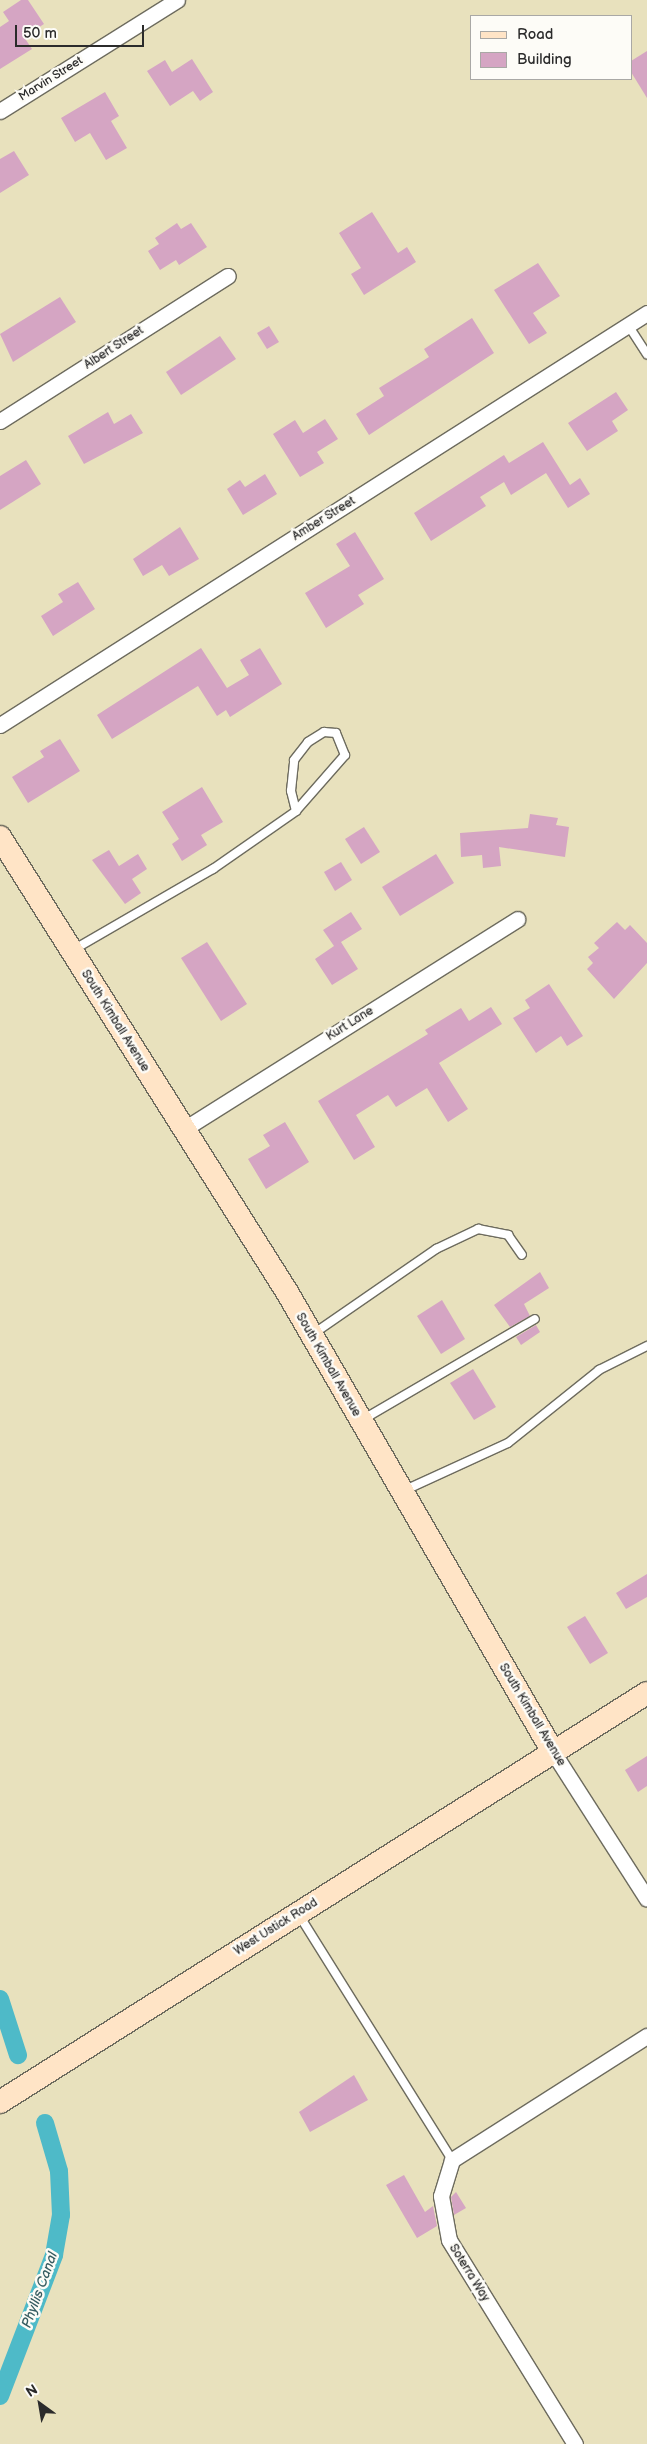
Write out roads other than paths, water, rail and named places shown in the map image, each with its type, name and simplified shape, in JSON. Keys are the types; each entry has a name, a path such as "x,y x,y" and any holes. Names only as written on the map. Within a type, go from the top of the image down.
{"street":[{"name":"Marvin Street","path":"0,111 178,0"},
{"name":"Albert Street","path":"0,421 228,276"},
{"name":"Amber Street","path":"0,724 647,313"},
{"name":"South Kimball Avenue","path":"0,837 311,1335 553,1752 647,1899"},
{"name":"Kurt Lane","path":"184,1129 517,918"},
{"name":"West Ustick Road","path":"0,2102 647,1693"},
{"path":"452,2160 647,2036"},
{"name":"Soterra Way","path":"452,2160 440,2196 449,2240 576,2444"}],"lane":[{"path":"628,325 647,354"},
{"path":"71,951 213,869 296,812 344,755 343,741 336,733 324,732 308,742 294,760 291,791 296,812"},
{"path":"311,1335 436,1249 478,1229 508,1235 522,1255"},
{"path":"360,1421 536,1319"},
{"path":"402,1492 508,1443 600,1370 647,1346"},
{"path":"298,1914 452,2160"}],"waterway":[{"name":"Phyllis Canal","path":"0,1999 18,2055"},
{"name":"Phyllis Canal","path":"0,2396 54,2255 61,2215 59,2171 45,2123"}]}
